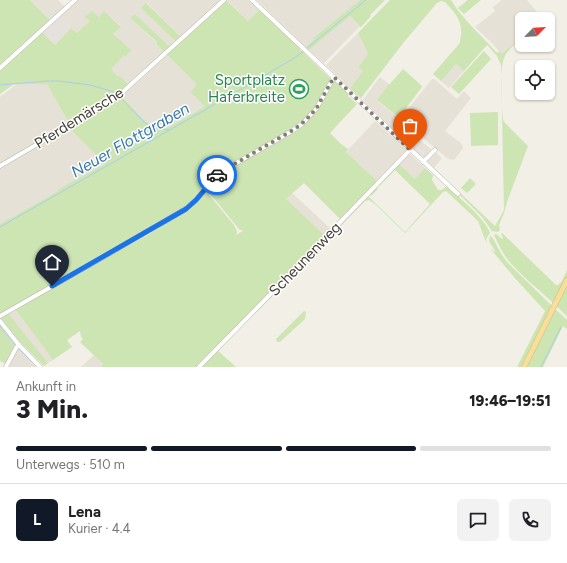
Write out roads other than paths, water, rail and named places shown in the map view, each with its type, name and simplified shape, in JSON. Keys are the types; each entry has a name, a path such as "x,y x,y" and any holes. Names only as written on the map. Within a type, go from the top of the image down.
{"main road":[{"path":"524,367 567,280"}],"street":[{"path":"0,68 75,0"},
{"name":"Pferdemärsche","path":"0,166 116,98 224,0"},
{"path":"252,0 458,194"},
{"path":"0,316 186,209 221,172 302,124 316,109 334,77"},
{"path":"397,137 406,126"},
{"name":"Scheunenweg","path":"199,367 410,150"},
{"path":"423,162 435,150"},
{"path":"0,321 19,345 40,367"},
{"path":"6,367 19,345"}],"waterway":[{"name":"Neuer Flottgraben","path":"306,49 366,0"},
{"name":"Neuer Flottgraben","path":"0,227 264,76 304,51"},
{"path":"0,85 59,81 90,85 117,94"},
{"path":"121,98 143,121 153,128 169,130"},
{"path":"0,326 15,345"},
{"path":"541,367 561,327"},
{"path":"19,349 37,367"}],"place":[{"name":"Sportplatz Haferbreite","path":"299,89"}]}
